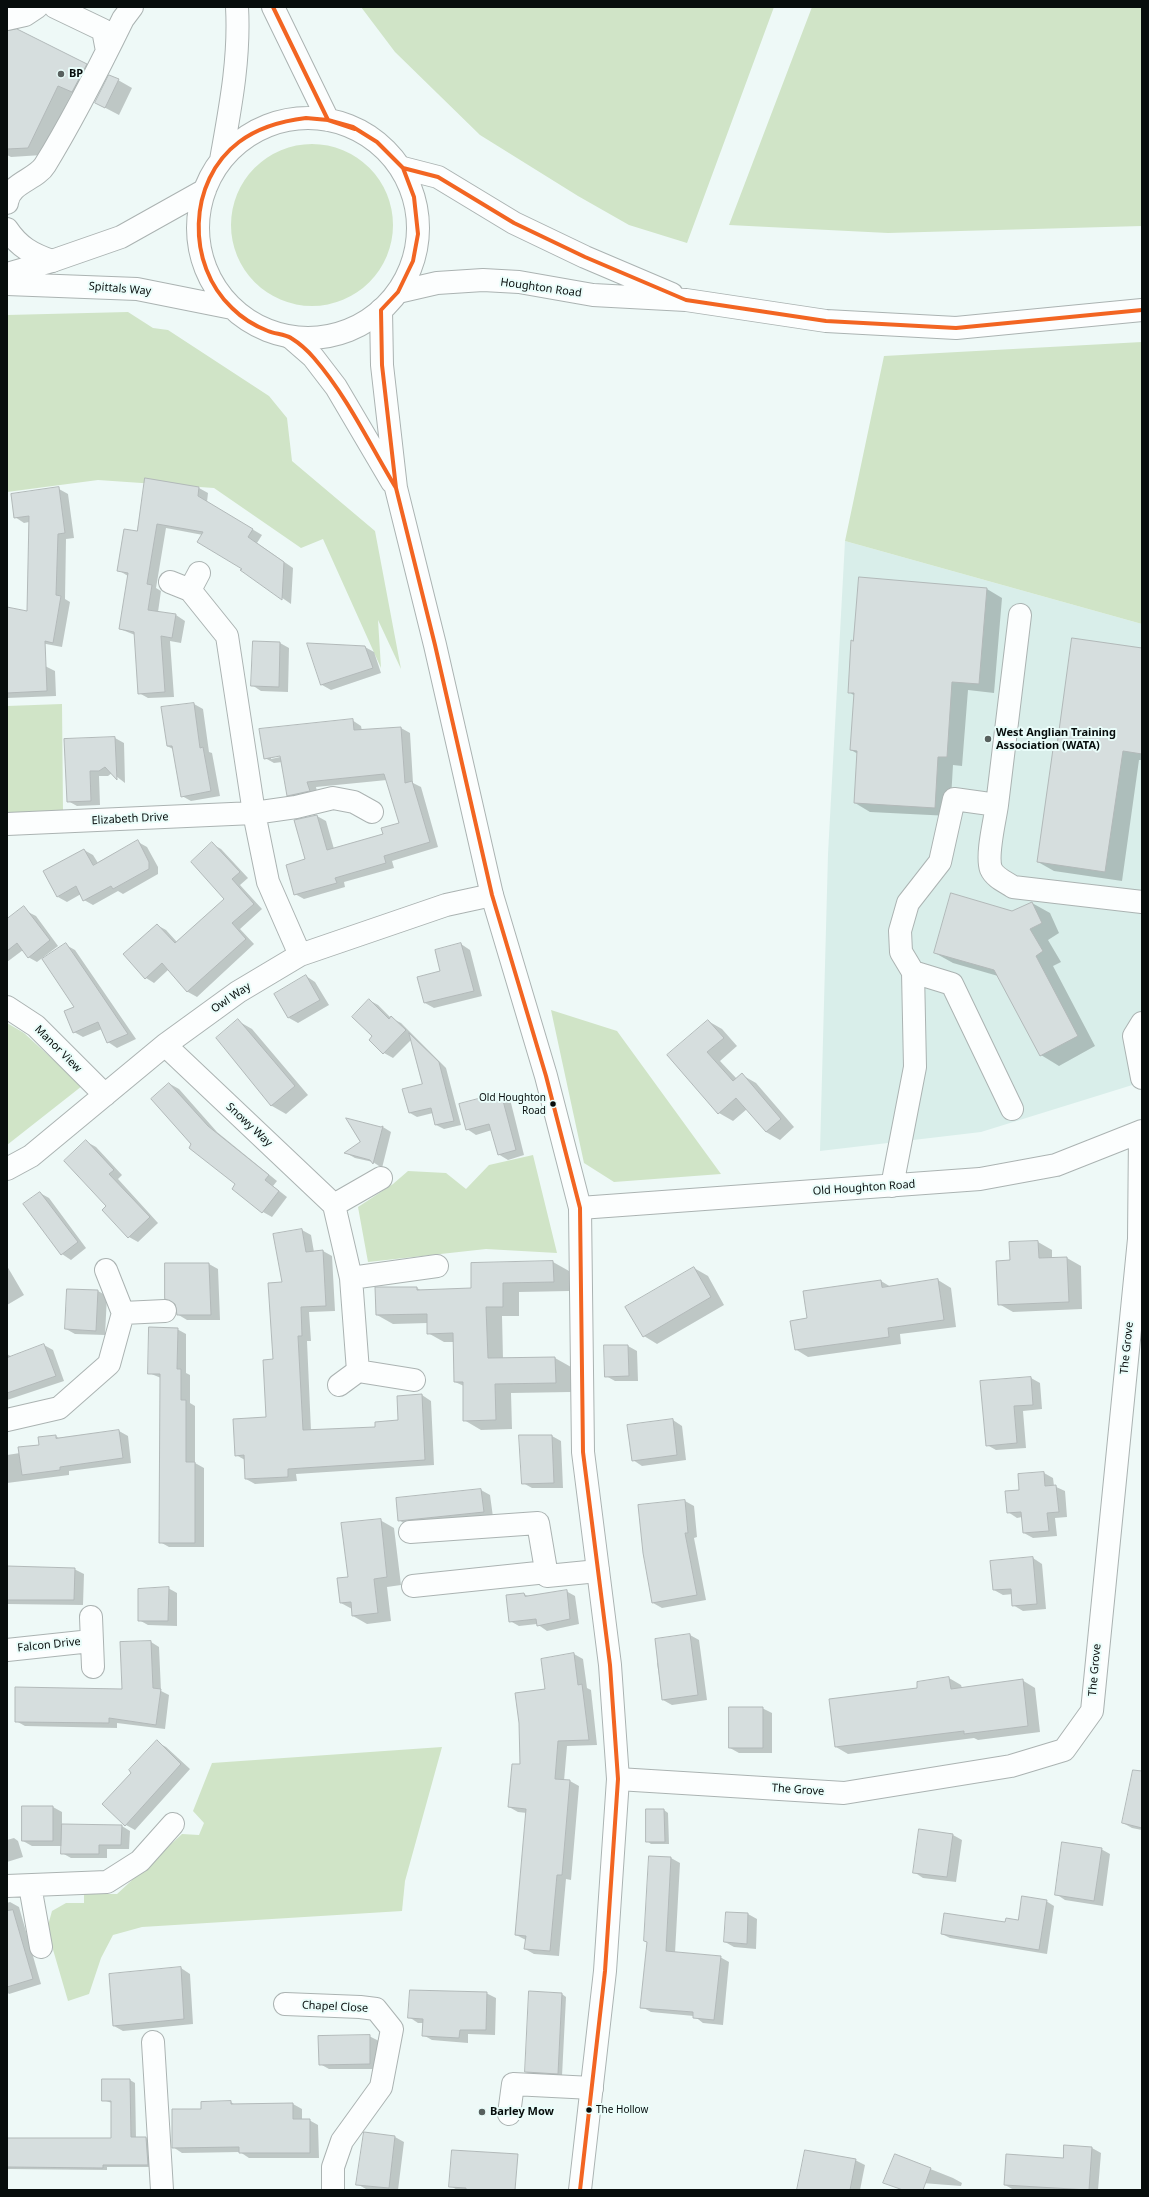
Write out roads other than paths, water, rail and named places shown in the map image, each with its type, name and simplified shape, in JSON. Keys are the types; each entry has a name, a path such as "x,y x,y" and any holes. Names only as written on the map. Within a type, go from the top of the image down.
{"main road":[{"path":"7,19 25,15 37,7"},
{"path":"55,7 103,30 107,51"},
{"path":"7,203 7,199 20,184 44,167 123,19 132,7"},
{"path":"221,160 234,91 239,39 237,7"},
{"path":"273,7 328,120"},
{"path":"306,118 328,120 353,127 377,142 403,168 414,197 418,234 413,261 398,292 381,310 363,323 341,333 320,338 290,337 268,331 253,324 232,308 215,287 205,266 199,245 198,222 205,190 221,160 238,143 258,130 283,121 306,118"},
{"name":"Houghton Road","path":"403,168 438,177 528,230 585,257 686,300"},
{"path":"7,274 52,261 121,236 205,190"},
{"path":"7,229 16,243 37,256 52,261"},
{"name":"Houghton Road","path":"398,292 436,283 483,280 519,282 593,295 686,300 826,321 956,328 1142,310"},
{"name":"Spittals Way","path":"7,284 136,288 232,308"},
{"path":"381,310 382,365 396,488 435,645 492,895 546,1076 580,1208 583,1452 610,1665 618,1779 605,1971 580,2190"},
{"path":"290,337 313,357 336,387 396,488"},
{"path":"186,582 228,636 254,813 268,882 300,956"},
{"path":"1020,615 990,858 991,869 998,878 1013,887 1142,902"},
{"name":"Elizabeth Drive","path":"7,824 254,813 296,808 333,798 354,802 372,812"},
{"path":"892,1186 915,1067 914,972 901,952 900,931 908,903 940,862 954,799 997,805"},
{"name":"Owl Way","path":"7,1170 31,1156 165,1045 238,992 300,956 446,905 492,895"},
{"path":"914,972 952,984 1012,1109"},
{"name":"Manor View","path":"7,1007 36,1026 105,1095"},
{"path":"1142,1023 1134,1036 1142,1078"},
{"name":"Snowy Way","path":"165,1045 334,1205"},
{"name":"Old Houghton Road","path":"580,1208 980,1179 1056,1165 1141,1132"},
{"name":"The Grove","path":"618,1779 844,1793 1011,1766 1064,1750 1092,1711 1138,1239 1140,1214 1141,1132"},
{"path":"358,1371 351,1278 334,1205 381,1178"},
{"path":"351,1278 437,1266"},
{"path":"7,1420 59,1408 87,1386 109,1364 123,1313 106,1270"},
{"path":"123,1313 165,1311"},
{"path":"339,1385 358,1371 414,1380"},
{"path":"410,1532 538,1523 547,1576 598,1571"},
{"path":"413,1586 547,1572"},
{"name":"Falcon Drive","path":"91,1617 93,1667"},
{"name":"Falcon Drive","path":"7,1650 91,1641"},
{"path":"7,1886 107,1882 140,1861 173,1824"},
{"path":"30,1886 41,1947"},
{"name":"Chapel Close","path":"285,2004 376,2009 392,2029 381,2087 342,2141 333,2167 333,2190"},
{"path":"154,2042 162,2190"},
{"path":"509,2114 513,2084 592,2088"}],"place":[{"name":"BP","path":"61,74"},
{"name":"West Anglian Training Association (WATA)","path":"988,739"},
{"name":"Old Houghton Road","path":"553,1104"},
{"name":"The Hollow","path":"589,2110"},
{"name":"Barley Mow","path":"482,2112"}]}
